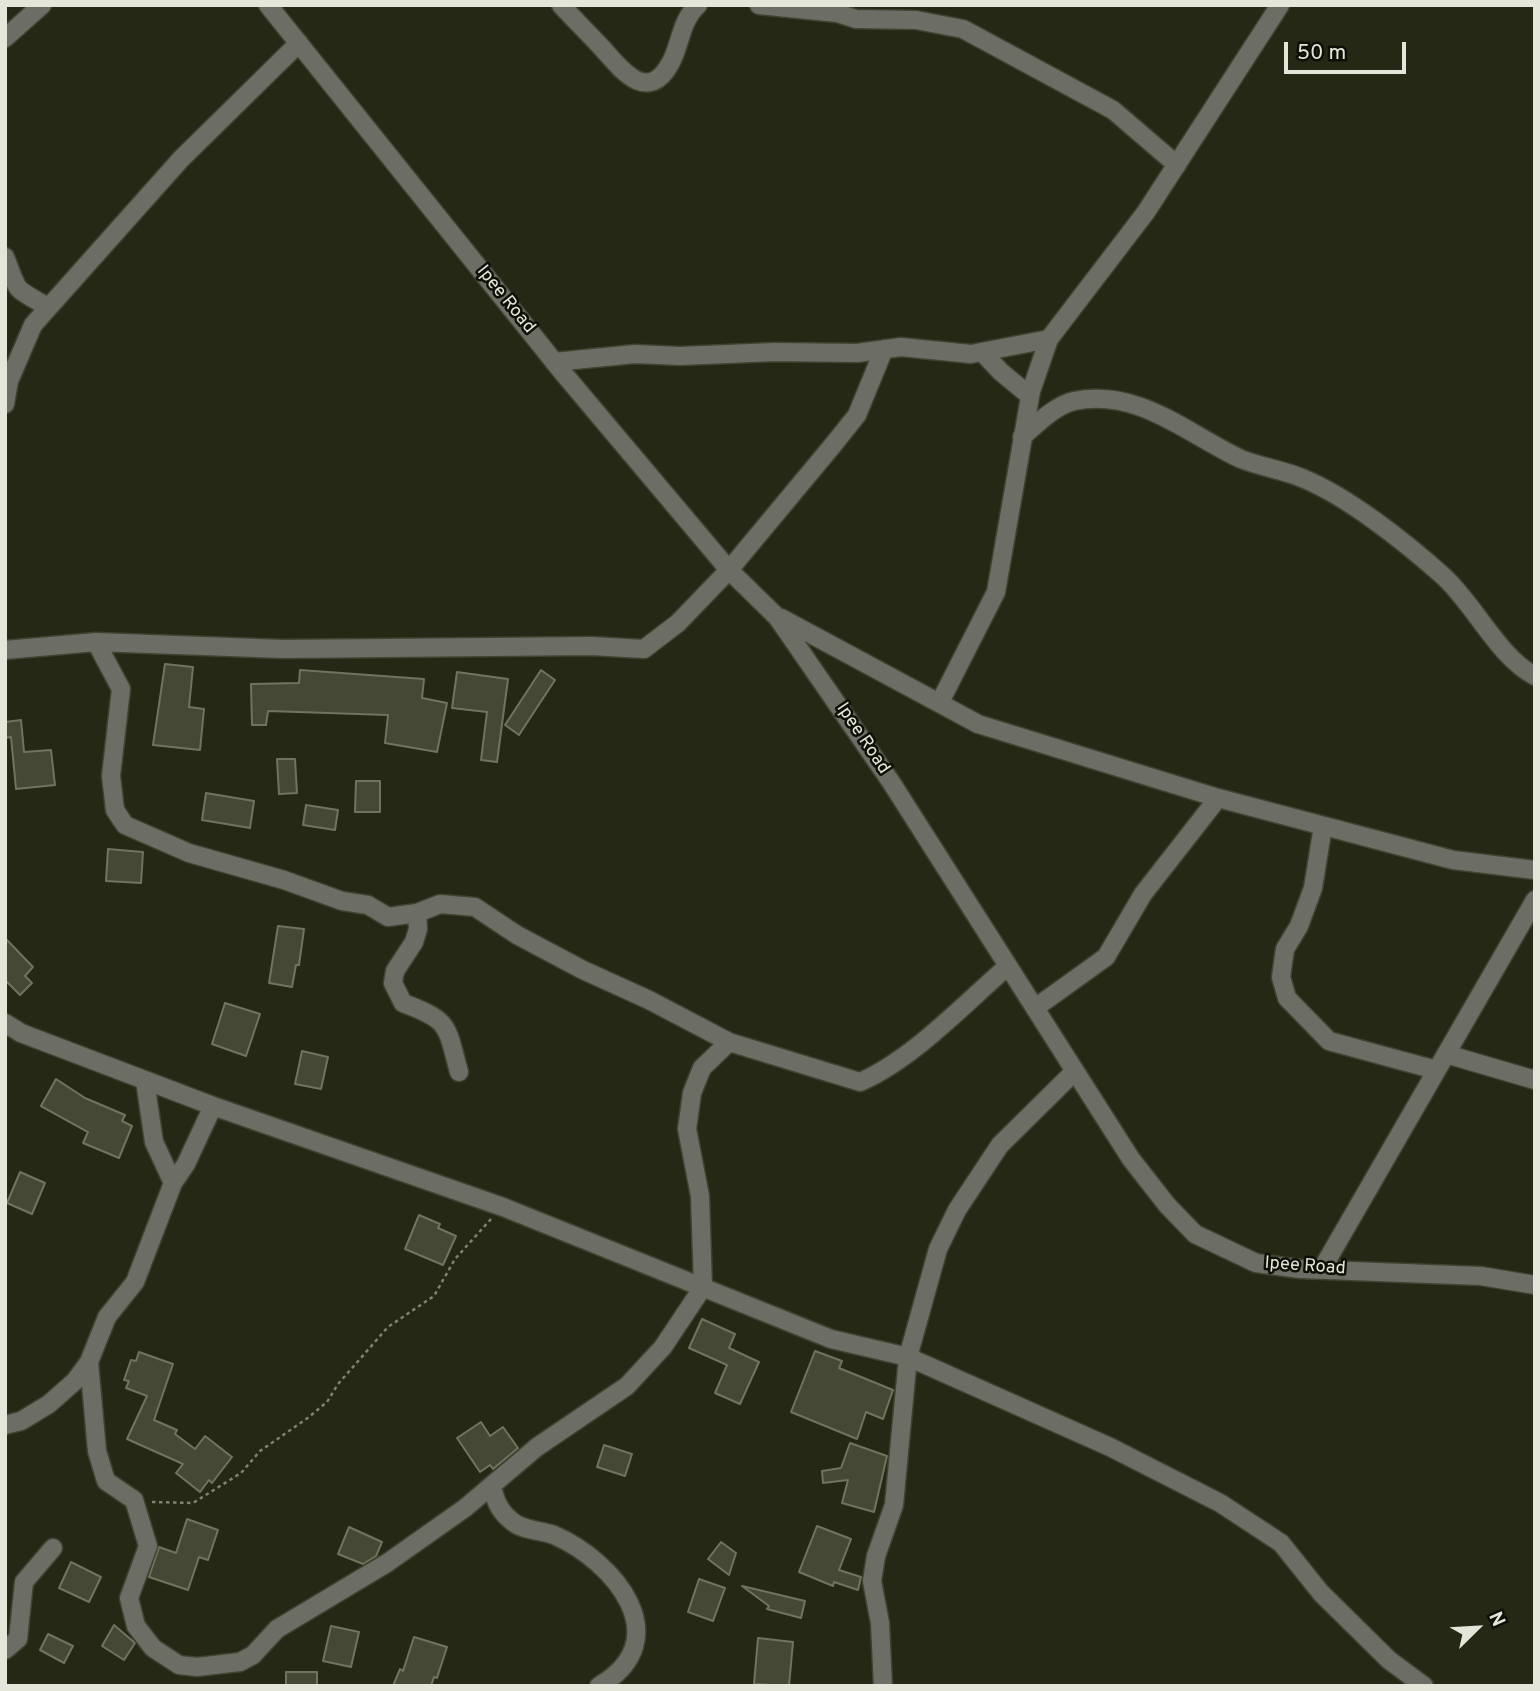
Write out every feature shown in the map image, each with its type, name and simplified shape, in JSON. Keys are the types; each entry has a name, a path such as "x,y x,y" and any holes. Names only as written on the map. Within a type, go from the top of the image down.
{"street":[{"path":"5,38 42,5"},
{"name":"Ipee Road","path":"268,5 554,362 729,570 778,617 891,782 1131,1159 1167,1205 1195,1234 1256,1263 1322,1269 1481,1276 1535,1285"},
{"path":"561,5 629,79 645,81 657,78 670,66 682,28 698,5"},
{"path":"759,5 837,13 856,19 916,20 963,29 1114,110 1177,164"},
{"path":"940,702 996,592 1030,396 1049,339 1146,212 1280,5"},
{"path":"5,404 9,380 33,325 181,159 299,43"},
{"path":"5,257 12,283 20,292 48,307"},
{"path":"554,362 635,354 680,356 775,352 857,353 917,347 983,353 1049,339"},
{"path":"5,650 96,642 283,649 591,646 637,650 651,645 678,623 729,570 857,415 884,349"},
{"path":"983,353 1030,396"},
{"path":"1022,438 1054,411 1072,402 1117,400 1154,411 1192,429 1241,459 1302,478 1341,497 1442,575 1514,661 1535,677"},
{"path":"778,617 978,724 1218,798 1323,826 1453,860 1535,870"},
{"path":"96,642 121,689 111,776 114,810 125,825 189,853 284,880 342,901 368,905 388,917 417,913 440,904 475,907 517,935 729,1042 860,1083 876,1076 914,1048 1008,966"},
{"path":"1035,1008 1107,957 1143,894 1218,798"},
{"path":"1323,826 1313,888 1299,926 1286,949 1281,977 1287,998 1329,1041 1436,1070"},
{"path":"1322,1269 1535,900"},
{"path":"417,913 418,929 414,942 395,971 393,983 403,1003 428,1011 446,1027 459,1072"},
{"path":"5,1023 21,1033 145,1081 503,1207 831,1339 908,1357 1110,1447 1220,1503 1280,1544 1321,1593 1389,1660 1424,1686"},
{"path":"89,1362 97,1451 106,1481 135,1500 148,1546 129,1598 136,1626 153,1648 178,1665 197,1667 240,1662 277,1629 387,1563 492,1487 537,1447 627,1386 663,1347 703,1287 700,1196 687,1129 692,1093 702,1068 729,1042"},
{"path":"1446,1054 1535,1080"},
{"path":"883,1686 880,1623 872,1581 876,1556 894,1505 908,1357 938,1249 957,1210 1000,1145 1075,1070"},
{"path":"145,1081 154,1142 173,1183"},
{"path":"5,1425 21,1421 49,1404 75,1381 89,1362 107,1317 135,1282 173,1183 186,1164 213,1106"},
{"path":"492,1487 502,1514 517,1525 553,1535 577,1548 608,1572 630,1603 637,1644 626,1663 599,1686"},
{"path":"5,1650 18,1639 24,1582 54,1548"}],"path":[{"path":"135,1500 193,1503 241,1473 260,1451 327,1402 343,1378 388,1327 434,1296 455,1259 503,1207"}],"building":[{"path":"165,664 193,667 189,707 204,709 200,750 153,745"},
{"path":"300,670 424,679 422,698 447,703 437,752 385,743 388,715 268,711 266,725 252,725 251,684 299,683"},
{"path":"541,670 555,680 519,735 505,725"},
{"path":"457,672 508,679 497,762 481,760 487,712 452,708"},
{"path":"21,720 24,752 51,750 55,785 16,789 11,737 5,738 5,722"},
{"path":"277,759 295,759 297,793 279,794"},
{"path":"356,781 380,781 380,812 355,812"},
{"path":"206,793 254,801 250,828 202,820"},
{"path":"306,805 338,810 335,830 303,825"},
{"path":"108,849 143,852 141,883 106,881"},
{"path":"278,926 304,929 299,965 296,965 292,987 269,983"},
{"path":"5,938 33,967 25,976 32,983 20,995 5,980"},
{"path":"225,1003 260,1014 246,1056 212,1044"},
{"path":"302,1051 328,1057 321,1089 295,1084"},
{"path":"56,1079 85,1098 125,1115 122,1121 132,1126 119,1158 83,1143 88,1132 41,1106"},
{"path":"20,1172 45,1183 32,1214 7,1203"},
{"path":"419,1215 440,1224 438,1228 456,1236 443,1265 405,1249"},
{"path":"702,1319 735,1334 729,1348 759,1362 740,1404 715,1393 727,1365 689,1348"},
{"path":"815,1351 842,1361 839,1368 893,1390 883,1419 866,1412 857,1439 791,1412"},
{"path":"139,1352 173,1364 154,1420 177,1430 175,1434 195,1449 205,1436 232,1457 212,1483 209,1480 200,1492 176,1473 183,1464 127,1439 147,1396 126,1388 129,1381 124,1380 131,1360 136,1361"},
{"path":"481,1422 490,1436 503,1427 518,1448 493,1469 490,1465 480,1472 457,1438"},
{"path":"850,1443 887,1456 874,1512 842,1503 848,1480 823,1483 822,1471 841,1468"},
{"path":"604,1445 632,1454 625,1476 597,1467"},
{"path":"187,1519 218,1530 208,1560 199,1557 188,1590 149,1577 159,1547 176,1553"},
{"path":"817,1526 851,1539 839,1570 861,1577 858,1590 834,1582 833,1586 799,1572"},
{"path":"349,1527 382,1542 376,1556 363,1564 338,1554"},
{"path":"721,1542 736,1553 729,1575 708,1559"},
{"path":"71,1562 101,1577 89,1602 59,1588"},
{"path":"699,1579 725,1588 713,1621 688,1612"},
{"path":"742,1586 805,1601 801,1618 767,1609 769,1606"},
{"path":"114,1625 135,1643 124,1660 102,1646"},
{"path":"331,1626 359,1632 351,1667 323,1661"},
{"path":"48,1634 73,1646 64,1663 40,1650"},
{"path":"414,1637 447,1647 437,1678 434,1677 431,1686 393,1686 400,1669 403,1671"},
{"path":"758,1638 793,1642 789,1686 754,1684"},
{"path":"286,1672 317,1672 317,1686 286,1686"}]}
